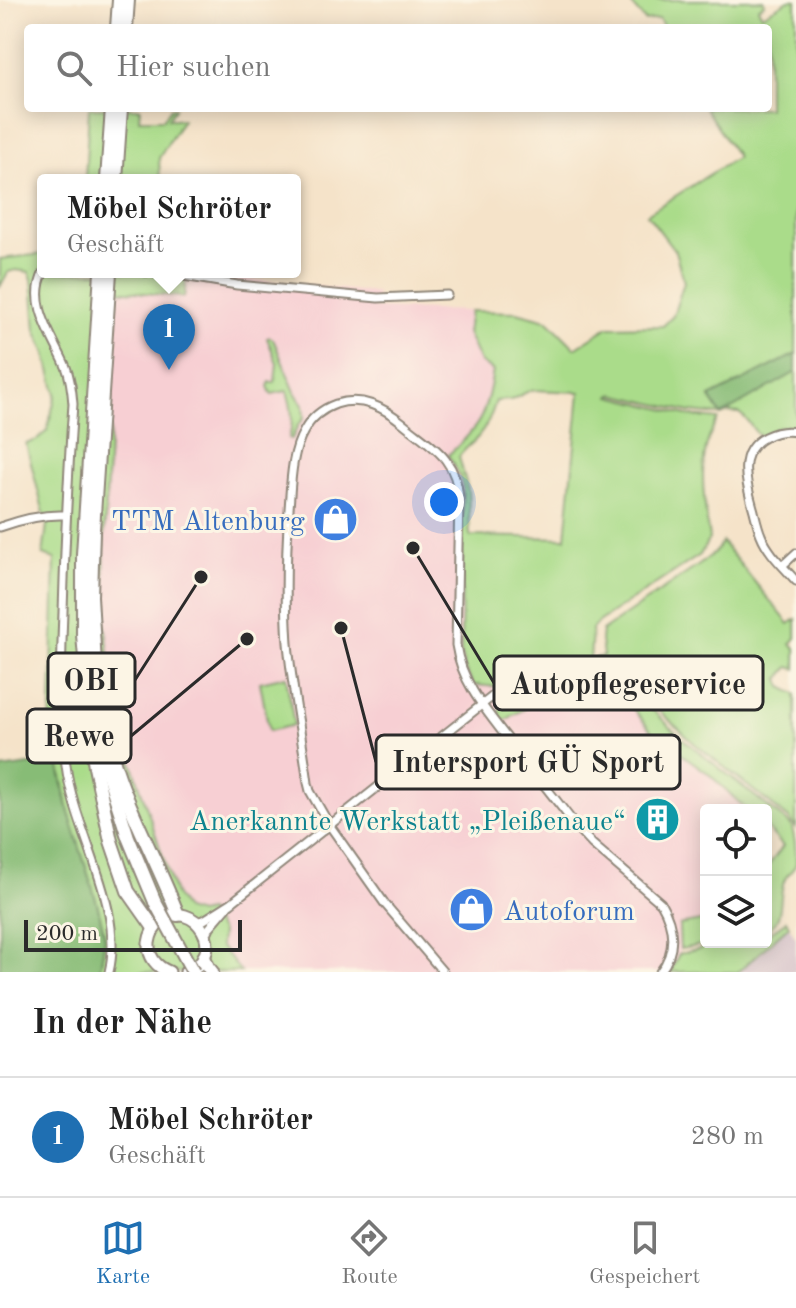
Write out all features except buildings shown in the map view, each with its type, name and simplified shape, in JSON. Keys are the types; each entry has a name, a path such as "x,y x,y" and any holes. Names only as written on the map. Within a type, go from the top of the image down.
{"highway":[{"path":"117,24 119,0"},
{"path":"126,24 128,0"},
{"path":"107,174 112,112"},
{"path":"116,174 121,112"},
{"path":"101,278 83,554 83,635 88,692 101,754 128,837 155,902 193,972"},
{"path":"106,765 95,670 91,596 110,278"},
{"path":"88,692 95,767 111,841 128,891 154,928"},
{"path":"103,733 131,811 178,915"},
{"path":"204,957 212,972"}],"main road":[{"path":"167,972 152,966 149,941 154,928 162,920 178,915 196,922 206,937 204,957 196,967 186,972"}],"street":[{"path":"42,278 40,290 46,328 65,365 73,404 65,515 61,684 66,769 76,812 110,918 113,948 109,972"},
{"path":"196,278 237,285 378,298 447,295"},
{"path":"443,972 385,904 330,826 308,783 289,644 289,508 297,447 302,433 310,421 329,407 349,401 372,403 384,409 450,463 459,498 456,645 465,678 481,704 579,830 661,903 672,930 672,947 660,972"},
{"path":"796,432 779,432 760,440 751,450 745,472 762,537 796,581"},
{"path":"0,527 47,514 65,515"},
{"path":"783,565 796,553"},
{"path":"196,922 231,903 498,692"},
{"path":"206,937 210,927 231,903"}],"shaded area":[{"path":"186,278 238,278 377,293 373,308 470,311 467,333 494,371 488,402 477,426 448,455 463,489 461,566 477,685 496,687 505,698 501,704 504,721 569,688 611,682 654,734 708,773 741,804 700,804 700,921 680,925 679,952 670,972 241,972 199,914 185,910 175,894 129,753 113,681 105,623 104,538 117,289 184,297"},
{"path":"789,926 796,938 796,972 738,972 765,948 772,948 772,941"}],"green space":[{"path":"628,0 763,0 765,3 758,8 762,15 789,0 796,0 796,354 710,398 721,414 796,372 796,424 779,427 761,436 739,413 721,415 690,412 614,394 611,396 691,416 718,419 706,448 704,462 709,539 700,555 598,622 592,629 590,662 545,676 503,696 496,687 474,686 464,668 461,651 463,489 448,455 468,436 480,418 493,371 480,362 467,333 470,311 517,312 547,320 575,348 608,327 663,326 673,316 684,282 675,251 647,214 737,157 708,112 772,112 772,24 662,24 659,19 645,21","holes":["531,390 580,392 566,538 470,536 468,490 459,457 484,429 496,401 511,400"]},
{"path":"89,112 140,112 139,119 163,119 168,112 172,112 168,119 183,119 159,158 160,174 85,174"},
{"path":"37,255 37,278 186,278 184,297 117,290 104,538 105,623 113,682 129,753 175,894 185,910 199,914 208,912 221,932 220,946 241,972 99,972 105,937 69,813 59,761 36,764 48,747 55,559 43,555 47,525 26,444 47,431 56,394 46,353 36,330 32,279 29,272 8,272 0,287 0,259"},
{"path":"270,337 303,405 304,418 292,439 289,438 292,414 287,391 271,394 268,386 270,382 275,382 277,363 267,338"},
{"path":"796,354 796,372 721,415 710,397"},
{"path":"722,542 789,624 796,619 796,638 791,644 796,648 796,669 789,667 779,679 782,687 796,694 796,828 772,804 694,743 622,676 622,681 683,739 765,804 741,804 708,773 654,734 611,682 555,694 504,721 499,715 502,702 518,689 594,665 595,658 603,656 602,631 716,551"},
{"path":"286,676 294,725 269,731 260,682"},
{"path":"58,761 69,813 105,938 99,972 0,972 0,769"},
{"path":"772,810 791,825 796,863 782,886 779,914 772,926 772,861 783,846 772,834"},
{"path":"786,920 789,926 772,941 772,931"},
{"path":"700,921 700,945 680,949 679,925"},
{"path":"704,948 765,948 738,972 670,972 679,954"}],"place":[{"name":"Möbel Schröter","path":"169,370"},
{"name":"TTM Altenburg","path":"336,520"},
{"name":"Autopflegeservice","path":"413,548"},
{"name":"OBI","path":"201,577"},
{"name":"Intersport GÜ Sport","path":"341,628"},
{"name":"Rewe","path":"247,639"},
{"name":"Anerkannte Werkstatt „Pleißenaue“","path":"657,820"},
{"name":"Autoforum","path":"472,910"}]}
